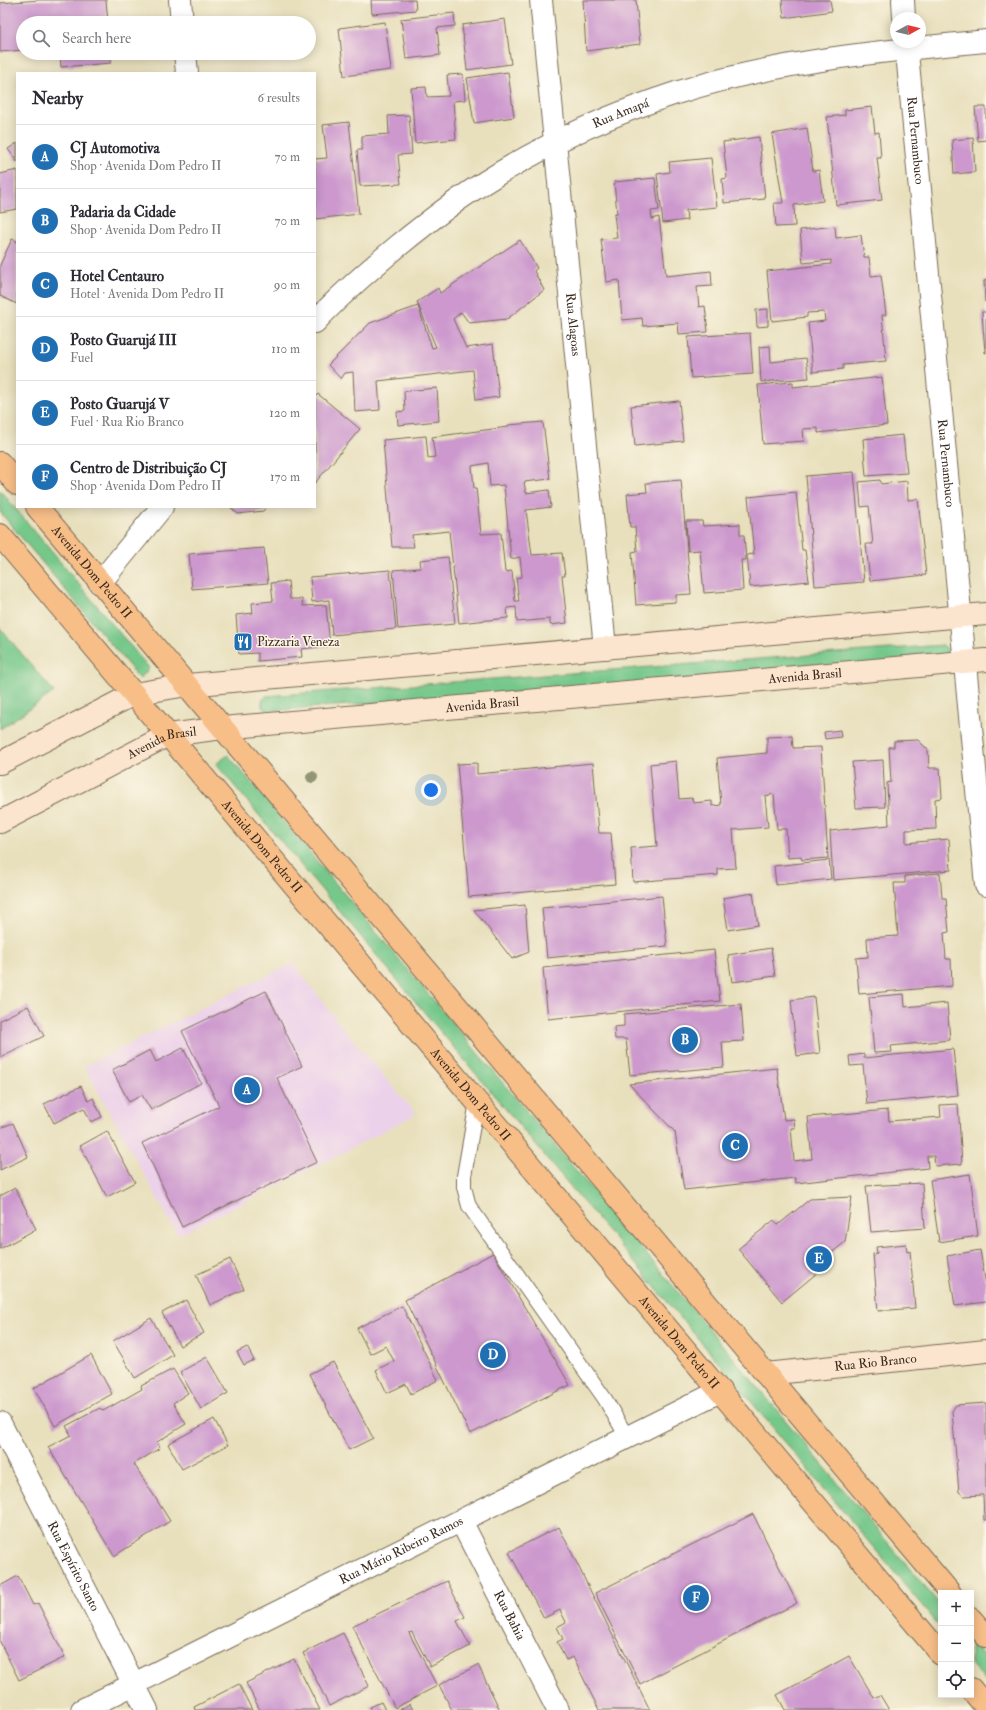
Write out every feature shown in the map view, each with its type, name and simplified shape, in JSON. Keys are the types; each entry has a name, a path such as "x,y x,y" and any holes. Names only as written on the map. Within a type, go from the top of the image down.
{"main road":[{"path":"0,463 16,483"},
{"name":"Avenida Dom Pedro II","path":"38,508 947,1590"},
{"name":"Avenida Dom Pedro II","path":"0,535 938,1650"},
{"path":"0,763 134,694 187,685 986,614"},
{"name":"Avenida Brasil","path":"0,822 168,735 223,728 976,661"},
{"name":"Rua Rio Branco","path":"766,1374 986,1351"},
{"path":"974,1622 986,1636"},
{"path":"974,1693 986,1707"}],"street":[{"path":"180,0 181,16"},
{"name":"Rua Alagoas","path":"541,0 605,648"},
{"path":"902,0 903,12"},
{"name":"Rua Amapá","path":"926,44 986,41"},
{"name":"Rua Amapá","path":"316,321 378,262 427,223 482,184 555,142 628,110 677,93 744,76 891,48"},
{"name":"Rua Pernambuco","path":"907,48 961,617 976,661 986,885"},
{"path":"186,60 187,72"},
{"path":"100,582 161,508"},
{"name":"Rua Mário Ribeiro Ramos","path":"82,1710 720,1391"},
{"name":"Rua Espírito Santo","path":"0,1423 147,1710"},
{"name":"Rua Bahia","path":"461,1521 558,1710"}],"lane":[{"path":"477,1102 464,1176 464,1187 469,1206 605,1399 627,1437"}],"shaded area":[{"path":"293,963 342,1027 416,1114 325,1162 178,1235 84,1066"}],"green space":[{"path":"0,490 149,668 140,679 0,512"},
{"path":"0,628 54,692 0,729"},
{"path":"943,645 948,650 948,656 944,661 267,711 262,707 262,700 266,696"},
{"path":"228,755 938,1602 938,1624 216,764"},
{"path":"974,1645 986,1659 986,1682 974,1668"}],"building":[{"path":"39,0 106,0 107,16 16,16 16,51 0,52 0,3"},
{"path":"371,0 415,0 416,10 372,14"},
{"path":"583,0 636,0 640,44 586,51"},
{"path":"782,0 830,0 832,11 784,18"},
{"path":"454,13 455,26 437,28 440,55 406,59 401,19"},
{"path":"505,19 511,64 467,70 462,25"},
{"path":"385,22 391,70 344,76 339,28"},
{"path":"60,60 111,60 111,63 61,67"},
{"path":"508,72 514,117 474,123 467,78"},
{"path":"463,74 465,100 453,101 456,139 415,143 411,88 426,87 427,97 449,96 447,75"},
{"path":"872,107 875,133 879,132 881,158 877,158 882,200 836,205 827,117 845,115 845,110"},
{"path":"975,107 986,107 986,140 978,141"},
{"path":"409,115 412,154 398,155 401,184 360,186 357,150 362,150 362,136 389,134 388,116"},
{"path":"349,122 359,214 316,219 316,159 327,158 323,125"},
{"path":"807,128 813,171 819,170 823,201 794,205 795,226 776,227 774,203 783,203 772,134"},
{"path":"759,137 765,199 724,203 722,179 727,178 723,142"},
{"path":"973,138 975,172 954,174 952,140"},
{"path":"16,144 16,161 8,149"},
{"path":"711,158 717,207 686,210 687,220 663,223 657,174 670,172 669,162"},
{"path":"16,170 16,209 0,212 0,174"},
{"path":"655,178 659,210 651,211 652,219 659,217 666,276 711,271 712,286 697,287 699,307 705,306 708,332 679,334 678,323 643,326 642,318 622,320 619,280 606,282 601,239 617,238 614,214 617,213 614,182"},
{"path":"835,226 836,238 861,235 864,257 869,257 871,276 881,275 886,315 882,315 886,361 843,365 843,369 813,372 808,323 825,321 824,312 807,313 807,317 772,321 767,271 831,264 831,260 803,263 800,230"},
{"path":"12,239 16,241 16,304 0,296 0,265"},
{"path":"520,240 537,268 534,271 544,290 507,319 469,323 461,312 453,319 466,348 493,344 499,397 476,400 473,370 378,381 380,410 355,412 353,372 345,373 341,379 328,365 370,323 418,306 432,348 436,347 417,302 438,288 440,293"},
{"path":"986,280 986,302 985,302 984,281"},
{"path":"768,309 768,326 757,327 756,310"},
{"path":"982,312 986,312 986,353 985,353"},
{"path":"750,333 753,374 691,378 688,337"},
{"path":"770,346 771,362 806,358 809,378 761,382 759,347"},
{"path":"882,377 887,425 818,433 818,428 803,429 804,441 763,444 758,385 793,382 793,387"},
{"path":"437,388 439,421 398,425 397,412 405,411 404,391"},
{"path":"318,394 360,429 316,482 316,396"},
{"path":"679,401 683,441 635,446 631,406"},
{"path":"543,422 550,479 524,482 526,493 549,490 551,507 526,510 532,555 562,553 565,576 562,576 567,623 550,625 550,619 517,622 516,607 507,608 508,618 459,623 449,531 412,535 414,547 392,547 383,440 426,436 428,458 435,457 432,437 508,427 508,425","holes":["488,463 490,486 504,485 511,559 520,557 522,577 516,578 519,601 515,601 512,571 505,572 501,533 481,534 472,466"]},
{"path":"903,435 907,473 866,476 863,439"},
{"path":"854,472 864,582 815,586 806,476"},
{"path":"681,480 691,594 676,595 676,602 636,605 632,552 637,551 635,527 630,527 627,494 647,492 646,483"},
{"path":"880,480 881,484 907,481 908,500 918,499 926,575 870,581 866,544 873,544 869,506 861,507 859,482"},
{"path":"796,492 802,550 805,550 809,581 750,587 747,555 754,554 748,497"},
{"path":"231,508 266,508 263,511 238,514"},
{"path":"686,521 702,521 703,526 740,524 740,535 744,535 746,560 741,560 743,590 704,593 700,550 688,551"},
{"path":"264,548 268,583 192,589 189,554"},
{"path":"448,557 455,624 398,629 393,570 421,568 420,560"},
{"path":"390,570 396,629 332,635 329,600 312,602 310,577"},
{"path":"288,581 290,599 302,599 303,606 326,605 330,646 301,649 302,657 258,661 258,653 239,654 236,615 253,613 252,603 273,601 271,583"},
{"path":"840,730 841,737 825,739 824,732"},
{"path":"792,736 793,748 821,747 828,858 802,860 801,857 788,858 786,829 777,829 774,794 765,796 768,827 733,830 736,868 718,869 718,875 633,882 631,848 657,846 650,764 676,761 679,799 692,798 693,803 712,801 712,806 721,805 717,758 767,753 767,737"},
{"path":"918,740 928,750 929,768 940,768 942,798 935,799 936,829 906,830 906,843 949,839 951,870 833,880 830,831 889,825 887,783 891,782 889,747 894,747 894,741"},
{"path":"883,760 885,807 856,808 852,762"},
{"path":"477,763 477,774 593,763 599,833 611,833 615,884 469,897 457,764"},
{"path":"829,860 831,879 776,885 774,866"},
{"path":"940,873 942,898 946,898 949,932 944,933 946,959 951,959 952,986 859,994 856,958 868,957 867,938 898,936 894,883 905,883 905,876"},
{"path":"753,893 758,925 728,930 723,898"},
{"path":"662,896 667,946 547,958 542,908"},
{"path":"525,905 529,952 512,959 474,910"},
{"path":"771,948 775,976 732,982 728,955"},
{"path":"714,950 720,1001 548,1019 543,968"},
{"path":"266,991 302,1066 277,1078 317,1162 182,1227 142,1143 219,1106 182,1031"},
{"path":"904,994 905,1007 947,1003 950,1040 891,1046 892,1052 874,1053 869,997"},
{"path":"814,997 820,1053 797,1056 791,1000"},
{"path":"741,1004 744,1041 722,1042 724,1067 630,1075 626,1039 615,1039 614,1027 624,1026 624,1014"},
{"path":"28,1006 44,1036 0,1058 0,1020"},
{"path":"183,1048 201,1083 151,1110 142,1095 129,1102 112,1070 150,1050 156,1062"},
{"path":"953,1049 958,1095 867,1104 863,1065 850,1066 849,1056 864,1054 864,1058"},
{"path":"777,1068 784,1120 794,1119 795,1128 791,1128 794,1161 812,1159 808,1117 888,1110 889,1121 941,1117 940,1105 958,1104 962,1164 935,1166 934,1156 927,1156 928,1168 796,1183 795,1178 684,1190 675,1132 629,1084"},
{"path":"81,1086 88,1101 93,1098 102,1117 91,1122 84,1108 54,1123 44,1104"},
{"path":"13,1123 28,1157 0,1170 0,1128"},
{"path":"107,1131 135,1182 107,1197 80,1146"},
{"path":"970,1174 978,1236 939,1242 930,1180"},
{"path":"922,1183 925,1228 871,1232 866,1186"},
{"path":"15,1188 36,1229 0,1249 0,1196"},
{"path":"852,1197 845,1242 813,1268 817,1273 782,1302 738,1249 774,1220 778,1225 810,1199"},
{"path":"906,1244 907,1252 910,1251 915,1308 878,1311 873,1254 877,1253 876,1247"},
{"path":"980,1250 986,1285 986,1302 955,1306 947,1256"},
{"path":"493,1253 570,1385 470,1434 405,1300"},
{"path":"230,1259 244,1289 210,1305 196,1275"},
{"path":"186,1300 204,1333 180,1346 162,1313"},
{"path":"402,1306 438,1380 411,1394 406,1384 387,1393 376,1370 394,1361 386,1346 370,1354 357,1328"},
{"path":"151,1318 173,1355 135,1378 113,1341"},
{"path":"247,1347 254,1360 244,1365 237,1352"},
{"path":"91,1355 112,1394 55,1426 34,1388"},
{"path":"207,1357 228,1393 201,1409 180,1372"},
{"path":"333,1362 373,1438 349,1450 309,1374"},
{"path":"173,1369 188,1393 173,1403 186,1424 157,1442 160,1448 134,1464 170,1521 114,1556 48,1447 71,1435 66,1426 100,1408 103,1411 142,1389 141,1386"},
{"path":"986,1403 986,1520 984,1520 983,1495 964,1496 959,1492 952,1411 956,1405"},
{"path":"214,1419 228,1445 182,1469 168,1444"},
{"path":"753,1514 797,1603 640,1684 595,1593"},
{"path":"559,1527 650,1710 599,1710 573,1657 566,1660 557,1642 563,1639 557,1627 566,1622 560,1610 544,1618 509,1552"},
{"path":"18,1576 33,1605 38,1603 65,1657 19,1680 0,1642 0,1586"},
{"path":"447,1581 465,1617 457,1621 470,1646 430,1667 412,1632 409,1633 437,1686 395,1708 352,1626"},
{"path":"343,1633 369,1686 329,1706 303,1653"},
{"path":"849,1656 874,1698 880,1695 889,1710 785,1710 777,1695"},
{"path":"294,1659 320,1710 260,1710 246,1683"},
{"path":"478,1665 500,1710 452,1710 439,1685"},
{"path":"239,1684 252,1710 195,1710 194,1707"},
{"path":"381,1702 385,1710 372,1710 370,1707"},
{"path":"410,1704 413,1710 399,1710"}],"place":[{"name":"Pizzaria Veneza","path":"243,642"},
{"name":"Padaria da Cidade","path":"685,1040"},
{"name":"CJ Automotiva","path":"247,1090"},
{"name":"Hotel Centauro","path":"735,1146"},
{"name":"Posto Guarujá V","path":"819,1259"},
{"name":"Posto Guarujá III","path":"493,1355"},
{"name":"Centro de Distribuição CJ","path":"696,1598"}]}
